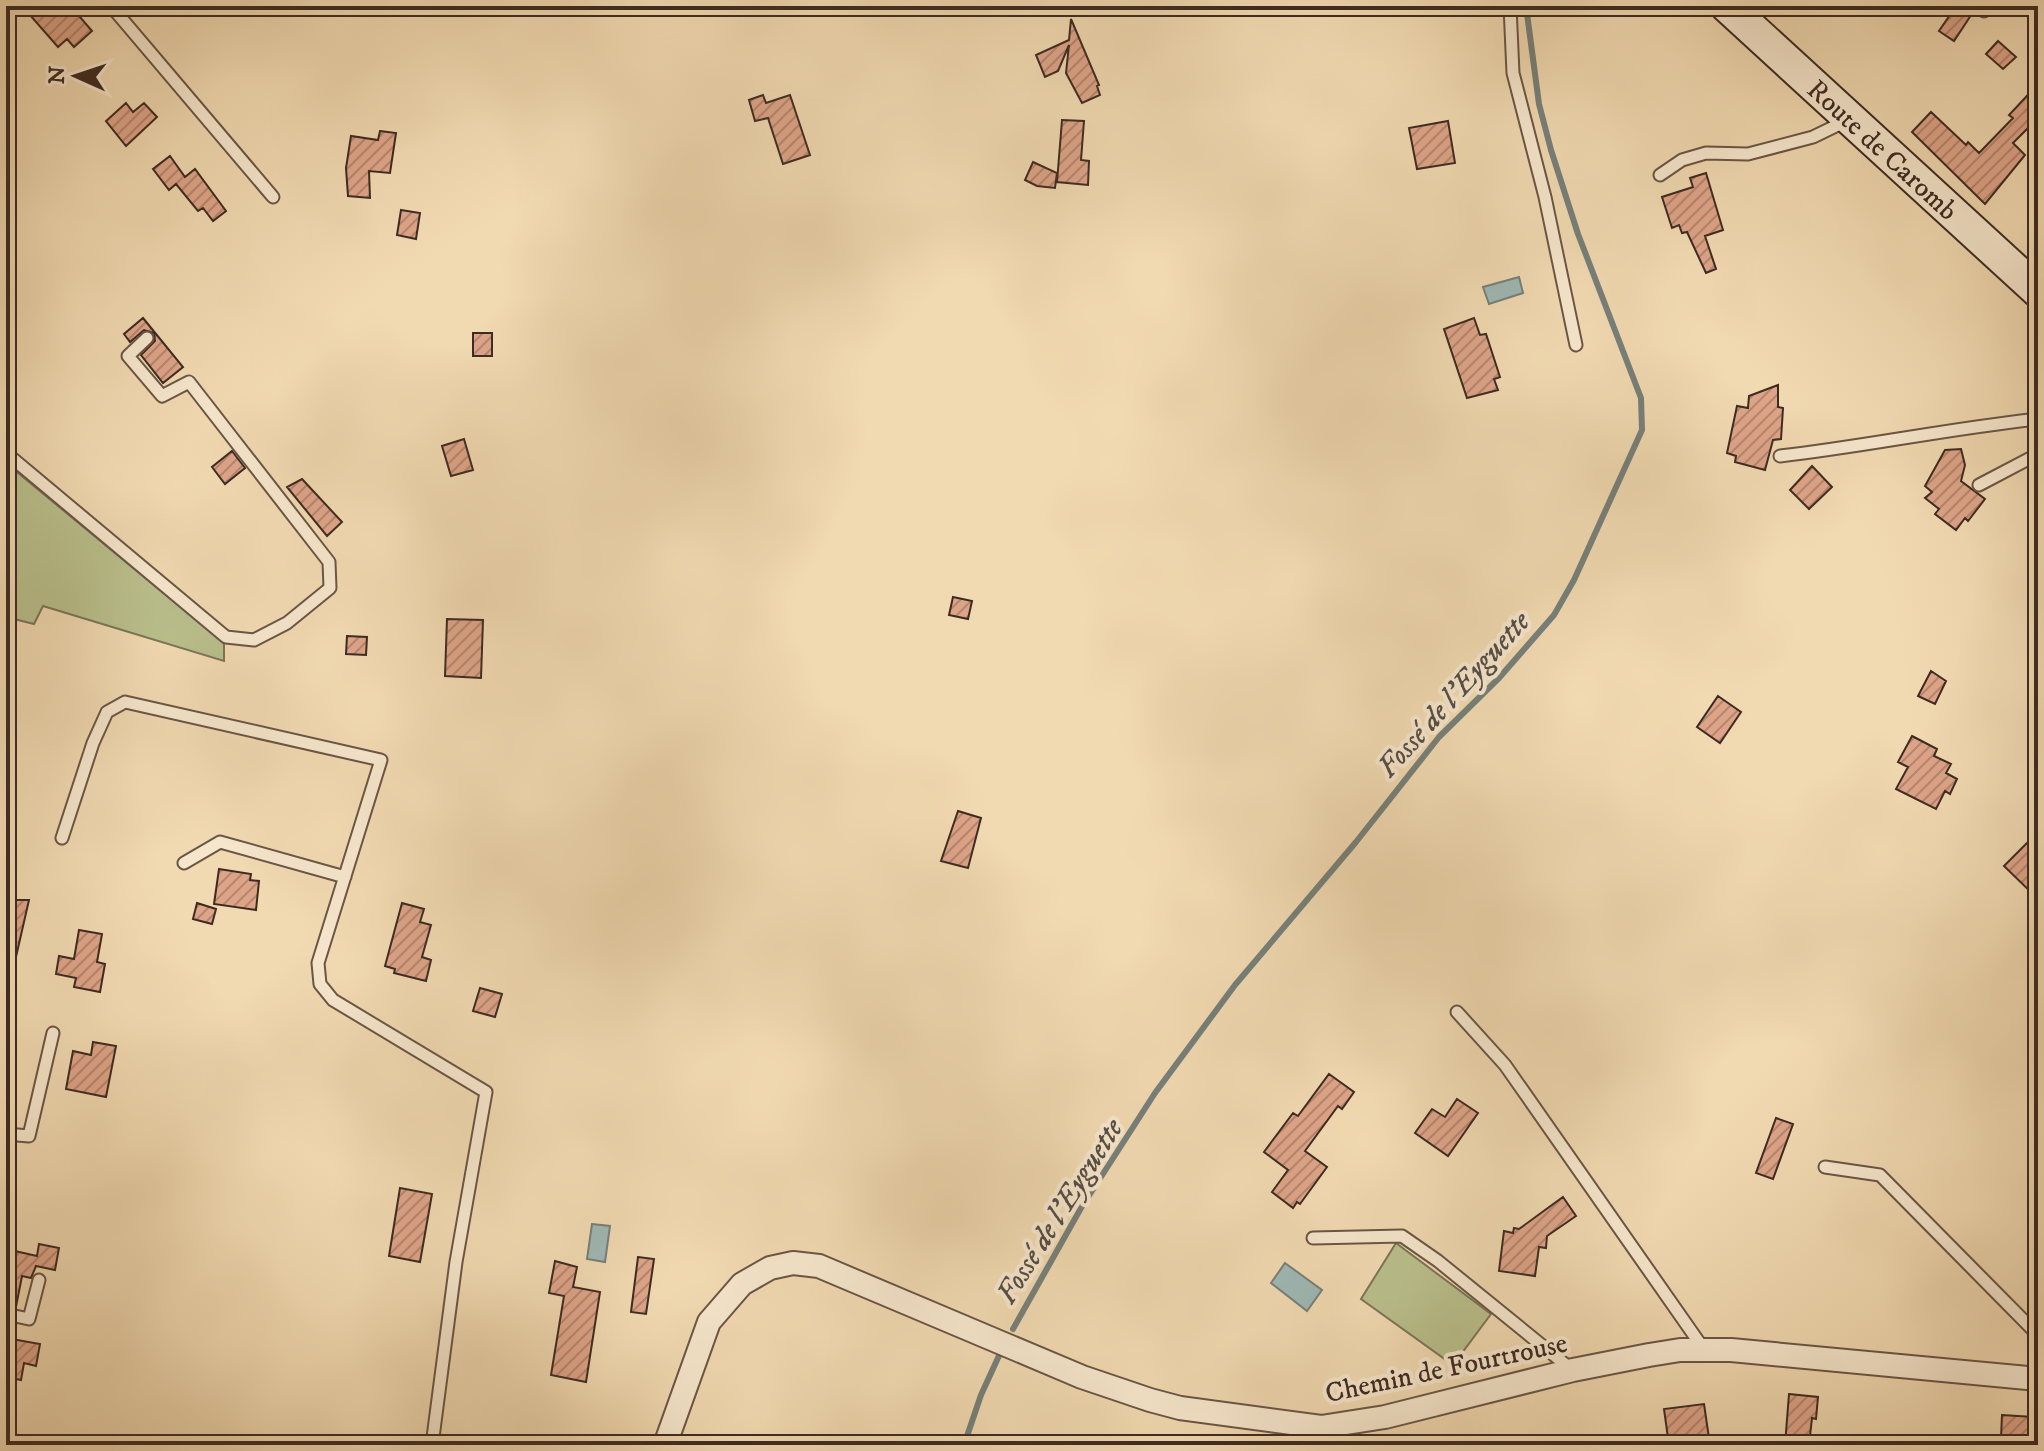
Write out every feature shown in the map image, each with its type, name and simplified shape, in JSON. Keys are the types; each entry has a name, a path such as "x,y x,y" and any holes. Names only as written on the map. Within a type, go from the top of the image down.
{"main road":[{"name":"Route de Caromb","path":"1727,6 2033,279"}],"street":[{"name":"Chemin de Fourtrouse","path":"665,1445 709,1322 742,1284 770,1268 793,1263 819,1266 1082,1377 1180,1408 1321,1427 1385,1417 1573,1370 1703,1348 2038,1379"}],"lane":[{"path":"111,6 273,197"},
{"path":"1510,6 1513,73 1545,197 1576,345"},
{"path":"1660,175 1682,160 1706,153 1748,154 1813,137 1851,119"},
{"path":"6,453 226,637 254,640 287,623 330,588 329,562 189,382 162,396 128,356 147,338"},
{"path":"1780,456 2038,419"},
{"path":"1979,485 2038,454"},
{"path":"62,838 93,743 107,712 125,702 381,760 318,963 320,984 333,1000 486,1092 456,1262 432,1445"},
{"path":"184,863 220,842 345,877"},
{"path":"1457,1012 1505,1065 1703,1348"},
{"path":"6,1134 29,1136 53,1033"},
{"path":"1825,1167 1880,1175 2038,1335"},
{"path":"1313,1238 1402,1236 1438,1261 1573,1370"},
{"path":"6,1314 29,1319 39,1280"}],"green space":[{"path":"6,463 224,643 224,661 43,606 34,624 6,617"},
{"path":"1396,1243 1491,1314 1453,1365 1361,1299"}],"water":[{"path":"1519,277 1523,293 1489,304 1483,287"},
{"path":"592,1224 610,1226 605,1262 587,1259"},
{"path":"1285,1263 1322,1290 1307,1311 1271,1283"}],"building":[{"path":"22,6 63,6 70,14 74,10 92,31 74,47 67,39 58,47"},
{"path":"1956,6 1977,6 1954,41 1939,31"},
{"path":"1071,19 1099,85 1100,95 1082,103 1066,73 1069,45 1058,71 1045,77 1036,55 1069,40"},
{"path":"1998,41 2016,57 2003,69 1986,54"},
{"path":"2038,84 2038,118 2013,143 2025,155 1985,204 1912,132 1931,112 1979,153 2013,118 2009,115"},
{"path":"763,95 766,103 790,95 810,155 783,164 768,118 755,121 749,100"},
{"path":"126,103 133,112 144,103 157,117 126,146 106,121"},
{"path":"1062,120 1084,121 1081,160 1089,161 1088,185 1057,182"},
{"path":"1448,121 1455,163 1417,169 1409,128"},
{"path":"380,131 396,133 390,173 369,171 370,198 348,196 346,168 351,136 378,140"},
{"path":"170,156 185,177 195,169 226,211 213,221 203,208 198,211 176,184 169,190 153,169"},
{"path":"1033,162 1057,173 1055,188 1037,186 1025,180"},
{"path":"1706,173 1723,230 1705,236 1716,269 1706,273 1687,232 1682,233 1679,225 1672,228 1662,197 1693,187 1690,178"},
{"path":"401,210 420,213 416,239 397,235"},
{"path":"143,318 183,367 163,383 141,355 155,341 154,333 144,330 130,342 124,334"},
{"path":"1474,318 1480,335 1486,334 1500,377 1494,379 1498,390 1467,398 1444,329"},
{"path":"473,333 492,333 492,356 473,356"},
{"path":"1778,385 1778,407 1783,408 1781,439 1773,440 1765,470 1735,462 1736,456 1727,453 1737,406 1748,408 1749,396"},
{"path":"464,439 473,470 451,476 442,446"},
{"path":"1961,449 1965,465 1961,481 1985,499 1968,521 1965,518 1956,530 1935,514 1939,509 1925,498 1932,492 1925,486 1945,450"},
{"path":"232,451 245,468 225,484 212,467"},
{"path":"1812,466 1832,487 1809,509 1790,490"},
{"path":"302,479 342,522 327,536 287,487"},
{"path":"953,597 972,601 968,619 949,615"},
{"path":"447,619 483,620 481,678 445,676"},
{"path":"347,636 367,637 366,655 346,654"},
{"path":"1931,671 1946,681 1935,704 1918,696"},
{"path":"1718,696 1741,712 1720,743 1697,727"},
{"path":"1912,736 1937,749 1934,756 1951,764 1946,773 1957,779 1950,794 1945,791 1936,809 1896,789 1908,767 1898,762"},
{"path":"958,811 981,818 968,868 941,861"},
{"path":"2038,832 2038,899 2004,866"},
{"path":"219,869 251,874 250,880 259,881 256,910 214,904"},
{"path":"6,900 29,900 13,970 6,970"},
{"path":"197,903 216,909 212,924 193,919"},
{"path":"402,903 424,909 420,922 431,925 422,957 431,960 426,981 394,973 395,969 385,966"},
{"path":"79,930 102,934 97,962 105,964 100,992 74,987 76,978 56,974 59,956 74,959"},
{"path":"480,988 502,994 495,1017 473,1011"},
{"path":"93,1042 116,1046 106,1097 66,1089 73,1051 91,1055"},
{"path":"1329,1074 1354,1092 1342,1109 1338,1106 1305,1151 1327,1167 1300,1204 1297,1202 1293,1208 1272,1192 1288,1170 1264,1152 1293,1113 1298,1116"},
{"path":"1457,1099 1478,1113 1448,1156 1415,1133 1432,1109 1445,1117"},
{"path":"1776,1118 1793,1124 1773,1179 1756,1173"},
{"path":"400,1188 432,1194 420,1262 389,1256"},
{"path":"1563,1197 1576,1216 1547,1236 1546,1248 1539,1247 1535,1276 1499,1271 1504,1231 1513,1233 1514,1228 1519,1229"},
{"path":"39,1244 59,1248 55,1270 36,1266 31,1278 22,1276 16,1307 6,1306 6,1249 37,1256"},
{"path":"638,1257 654,1259 646,1314 631,1312"},
{"path":"555,1261 577,1267 573,1287 600,1292 586,1382 551,1375 564,1296 549,1293"},
{"path":"6,1338 40,1344 36,1366 24,1363 21,1380 6,1377"},
{"path":"1789,1394 1818,1397 1809,1445 1785,1445"},
{"path":"1704,1404 1710,1445 1669,1445 1664,1409"},
{"path":"2002,1415 2035,1417 2034,1440 2001,1438"}],"waterway":[{"name":"Fossé de l'Eyguette","path":"1013,1329 1081,1208 1155,1093 1235,985 1356,842 1439,737 1499,678 1554,615 1574,580 1642,430 1641,398 1578,234 1551,150 1539,104 1526,6"},
{"name":"Fossé de l'Eyguette","path":"964,1445 981,1395 1003,1347"}]}
